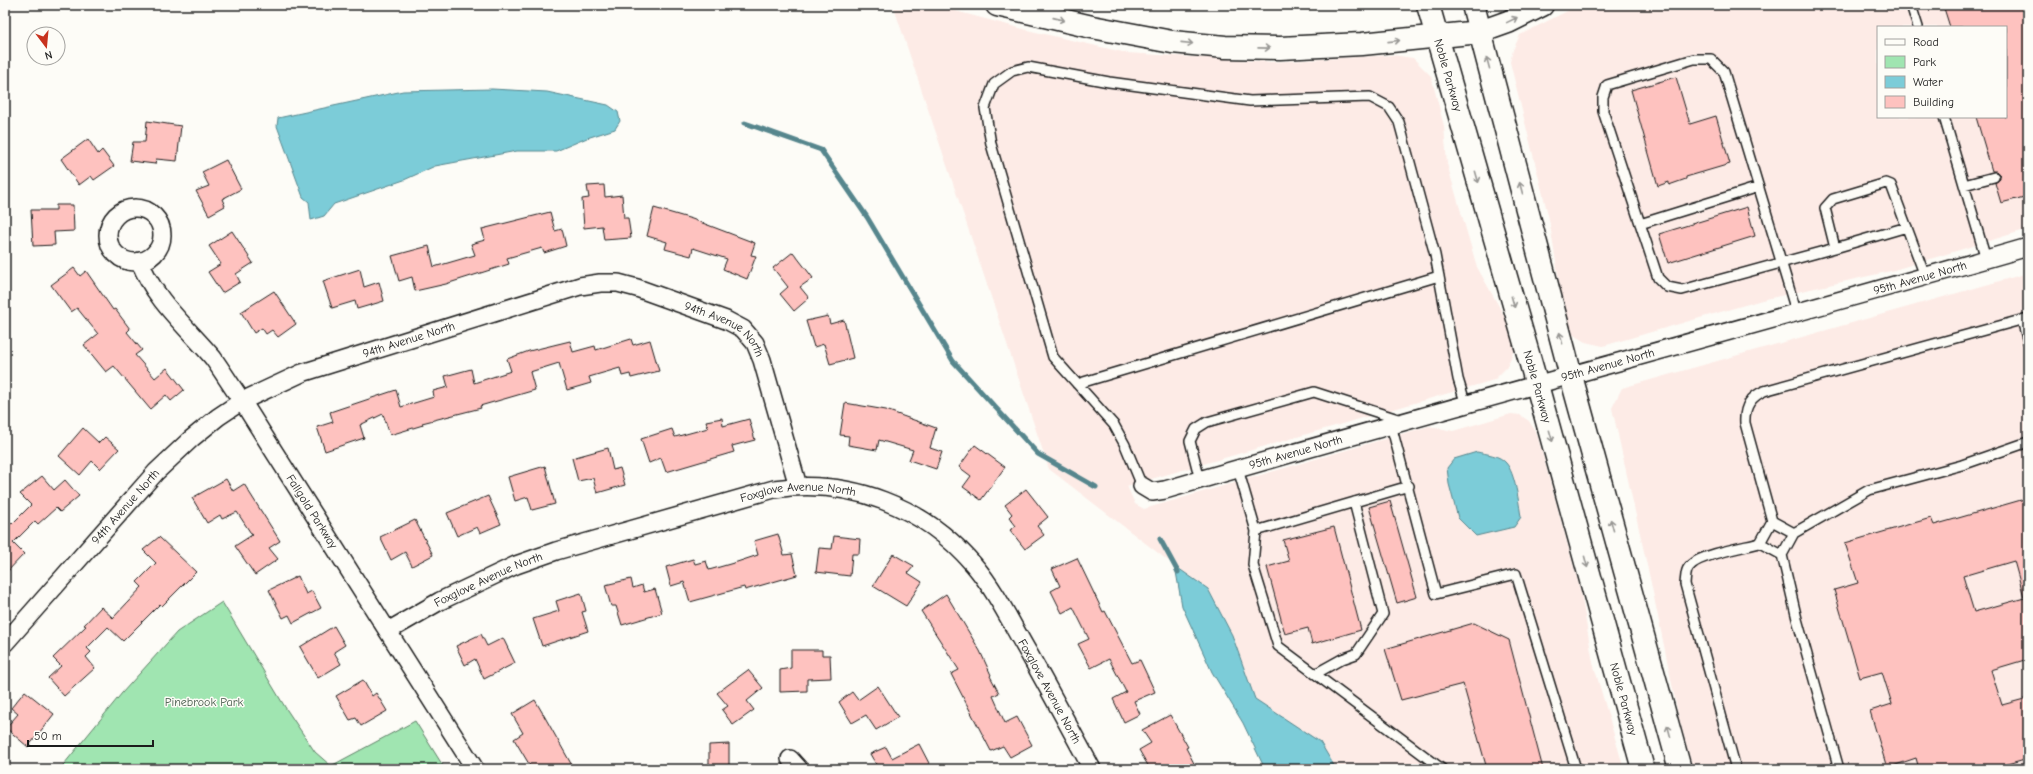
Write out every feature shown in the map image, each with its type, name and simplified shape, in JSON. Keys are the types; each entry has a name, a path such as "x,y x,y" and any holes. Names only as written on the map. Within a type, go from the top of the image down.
{"main road":[{"path":"997,5 1144,37 1225,47 1307,48 1480,32 1508,22 1542,5"},
{"name":"Noble Parkway","path":"1428,5 1537,385 1644,769"},
{"path":"1473,5 1571,376 1680,769"}],"street":[{"name":"95th Avenue North","path":"1142,486 1152,492 1165,490 1398,423 1571,376 2028,247"},
{"name":"Fallgold Parkway","path":"140,261 149,280 160,296 213,359 242,401 475,769"},
{"name":"94th Avenue North","path":"5,643 156,472 191,438 218,416 242,401 302,372 580,286 600,283 618,283 637,288 726,320 743,329 755,344 762,360 798,486"},
{"name":"Foxglove Avenue North","path":"388,631 473,584 556,551 748,495 798,486 821,486 845,490 877,498 896,505 931,525 960,550 992,588 1092,769"}],"lane":[{"path":"1911,5 1918,26"},
{"path":"1796,312 1782,262 1724,72 1711,60 1694,59 1607,85 1603,97 1603,111 1658,278 1667,287 1682,290 1782,262 1834,248 1907,227"},
{"path":"1142,486 1125,445 1114,425 1053,357 991,144 985,108 994,84 1012,71 1028,67 1109,82 1250,101 1370,97 1389,107 1399,122 1439,276 1458,379 1466,405"},
{"path":"1944,118 1986,259"},
{"path":"1964,185 1994,177"},
{"path":"1834,248 1825,208 1833,199 1886,183 1891,185 1924,276"},
{"path":"1640,224 1759,187"},
{"path":"1077,384 1439,276"},
{"path":"1760,543 1772,520 1745,423 1746,409 1753,397 1764,391 2025,319 2028,342"},
{"path":"1200,480 1190,441 1196,429 1208,422 1314,392 1398,423 1409,486 1436,594 1516,574 1576,769"},
{"path":"1839,769 1797,619 1782,555 1794,533 1869,490 1939,472 2028,442"},
{"path":"1238,469 1256,531 1253,565 1278,646 1442,769"},
{"path":"1256,531 1409,486"},
{"path":"1315,674 1342,659 1356,654 1383,614 1354,502"},
{"path":"1772,520 1794,533"},
{"path":"1736,769 1685,584 1686,571 1692,563 1703,558 1760,543 1782,555"}],"shaded area":[{"path":"893,5 933,5 1027,30 1127,53 1271,62 1393,55 1413,58 1431,76 1444,126 1447,164 1477,267 1511,328 1514,350 1507,367 1494,380 1127,486 1135,504 1144,509 1429,426 1453,431 1511,414 1520,415 1529,421 1537,434 1581,593 1593,663 1624,769 1336,769 1320,742 1255,699 1232,635 1208,589 1175,566 1049,469"},
{"path":"1579,5 2028,5 2028,229 1891,271 1762,300 1603,346 1585,342 1572,334 1566,323 1549,219 1510,62 1513,50 1520,35"},
{"path":"2028,273 2028,769 1693,769 1679,718 1612,408 1622,388"}],"green space":[{"name":"Pinebrook Park","path":"222,602 285,707 315,752 331,766 415,721 445,769 60,769 122,693 177,632"}],"water":[{"path":"492,89 547,92 608,105 618,112 620,121 615,129 587,138 556,151 517,151 435,166 404,180 334,204 324,216 311,220 309,202 303,197 277,126 278,118 403,91"},
{"path":"1477,452 1493,455 1506,463 1512,474 1516,488 1521,517 1514,527 1476,536 1458,518 1449,484 1447,468 1454,459"},
{"path":"1175,566 1208,589 1232,635 1255,699 1320,742 1336,769 1265,769 1243,723 1212,672 1182,606"}],"building":[{"path":"1943,5 2028,5 2028,196 2001,203 1995,183 2000,179 2000,175 1996,171 1992,171 1976,118 2007,118 2007,26 1950,26"},
{"path":"1676,77 1690,124 1716,116 1730,164 1686,177 1686,179 1669,185 1669,182 1658,186 1631,90"},
{"path":"147,121 181,126 177,161 156,159 155,164 130,161 133,142 145,142"},
{"path":"88,139 98,154 102,150 114,166 94,180 91,176 79,185 61,159"},
{"path":"226,160 241,189 222,199 225,206 209,215 196,191 209,186 202,172"},
{"path":"604,185 605,197 622,195 624,218 628,218 631,238 604,240 602,226 584,228 582,199 589,198 587,186"},
{"path":"56,205 73,205 74,231 54,232 55,245 33,246 31,210 56,210"},
{"path":"1747,207 1755,236 1668,263 1659,234"},
{"path":"654,208 692,219 755,243 751,255 756,256 747,279 723,269 727,259 693,248 691,256 665,249 667,242 647,236"},
{"path":"550,212 555,231 562,229 566,246 544,253 542,248 507,258 509,264 446,284 415,291 412,277 399,281 392,256 429,246 434,267 475,255 471,244 485,240 482,229"},
{"path":"232,231 253,263 236,274 240,282 222,293 208,272 221,264 209,246"},
{"path":"793,252 813,278 800,287 809,298 794,311 780,294 788,287 773,268"},
{"path":"74,268 80,276 86,271 113,310 115,309 130,329 127,332 142,350 135,355 155,378 167,368 184,390 171,401 166,395 150,409 114,366 106,372 84,345 98,334 77,308 71,312 51,285"},
{"path":"360,269 364,287 379,282 384,301 357,309 355,301 332,308 323,281"},
{"path":"274,291 296,324 278,337 272,330 266,334 262,328 254,333 241,312"},
{"path":"828,316 830,324 844,320 853,358 830,364 824,344 814,347 806,321"},
{"path":"631,339 633,345 650,340 659,371 631,378 630,374 622,376 620,368 589,377 591,383 567,390 559,363 530,372 535,390 480,406 481,408 422,423 423,425 390,435 383,414 360,425 364,438 325,451 317,427 333,422 330,412 396,390 401,407 434,397 433,391 448,387 445,376 471,369 474,383 511,371 507,359 529,351 570,341 573,352 595,346 596,350"},
{"path":"845,403 886,410 936,428 930,448 942,452 936,469 909,460 913,450 879,440 877,450 848,445 849,436 840,435"},
{"path":"722,418 723,426 749,419 755,440 732,446 734,452 666,472 661,458 649,463 641,439 672,429 675,437 708,428 706,421"},
{"path":"83,428 99,443 105,437 119,449 100,469 92,461 80,475 59,456"},
{"path":"975,445 1005,467 981,500 963,487 971,476 959,467"},
{"path":"608,448 613,470 620,468 625,485 597,493 593,478 578,481 572,458"},
{"path":"545,466 555,504 532,510 528,497 515,501 508,477"},
{"path":"42,476 54,490 65,480 79,496 60,512 56,508 38,524 35,521 13,543 24,554 5,574 5,518 12,524 31,505 20,494"},
{"path":"226,479 233,491 244,484 280,541 269,548 278,559 255,575 235,546 252,535 237,512 222,519 220,515 207,523 192,498"},
{"path":"1026,489 1048,517 1037,526 1044,535 1025,549 1010,530 1016,526 1009,517 1012,514 1005,505"},
{"path":"488,496 501,524 480,533 477,527 457,536 447,513"},
{"path":"2028,498 2028,596 2024,597 2014,561 1963,576 1974,612 2028,597 2028,659 1991,670 2002,705 2028,698 2028,758 1990,769 1919,769 1916,758 1887,768 1870,711 1892,704 1882,672 1860,678 1834,590 1858,583 1845,543 1931,518 1934,525"},
{"path":"1390,501 1417,597 1397,603 1369,507"},
{"path":"415,520 433,555 412,566 405,552 391,560 380,537"},
{"path":"1334,527 1361,630 1312,644 1308,628 1285,634 1267,567 1289,561 1283,540"},
{"path":"778,534 784,555 792,554 797,575 745,590 744,587 690,602 684,582 671,586 666,567 693,559 695,564 706,561 709,570 737,562 758,555 754,541"},
{"path":"834,536 860,539 859,554 852,554 850,576 816,572 819,548 832,549"},
{"path":"159,537 196,572 162,606 160,604 123,641 108,627 87,648 91,652 86,657 95,668 64,696 48,678 61,666 53,658 86,626 84,625 101,607 113,618 142,587 137,582 156,563 143,550"},
{"path":"893,554 914,566 908,573 922,582 906,606 873,586"},
{"path":"1077,558 1103,612 1105,611 1132,663 1140,660 1155,692 1134,701 1140,714 1124,722 1113,699 1126,692 1109,659 1091,668 1078,644 1089,639 1073,607 1062,613 1051,591 1060,586 1052,569"},
{"path":"298,576 306,594 312,591 321,608 293,623 289,615 283,618 269,590"},
{"path":"631,579 633,588 642,585 644,592 655,589 662,613 622,625 616,606 611,606 605,585"},
{"path":"581,593 586,611 582,612 588,631 542,646 533,619 559,611 556,601"},
{"path":"946,594 980,651 991,675 990,676 999,693 993,696 1005,723 1017,717 1032,745 1010,757 1003,746 991,751 951,674 959,670 921,611"},
{"path":"1474,623 1509,640 1543,769 1487,769 1463,684 1401,700 1385,649"},
{"path":"334,626 345,645 334,652 341,664 318,678 300,647"},
{"path":"481,634 487,646 503,638 515,663 484,679 475,659 465,665 456,646"},
{"path":"791,650 822,650 822,655 830,655 831,678 807,679 807,691 780,692 780,670 791,668"},
{"path":"748,670 763,688 747,701 754,710 733,725 722,710 728,706 717,693"},
{"path":"363,680 372,696 376,693 387,711 361,726 356,718 350,720 336,696"},
{"path":"878,686 898,717 876,730 866,715 852,723 839,702 852,692 858,700"},
{"path":"25,691 54,714 28,747 6,728 18,714 11,708"},
{"path":"535,700 574,769 532,769 514,739 523,733 512,714"},
{"path":"1170,715 1188,747 1186,748 1197,769 1150,769 1139,750 1151,743 1142,730"},
{"path":"729,744 729,769 709,769 709,745"},
{"path":"919,744 932,769 871,769 877,766 870,754 886,747 892,758"}],"waterway":[{"path":"745,123 821,150 867,217 953,361 1038,454 1096,487"},
{"path":"1160,539 1178,572"}]}
